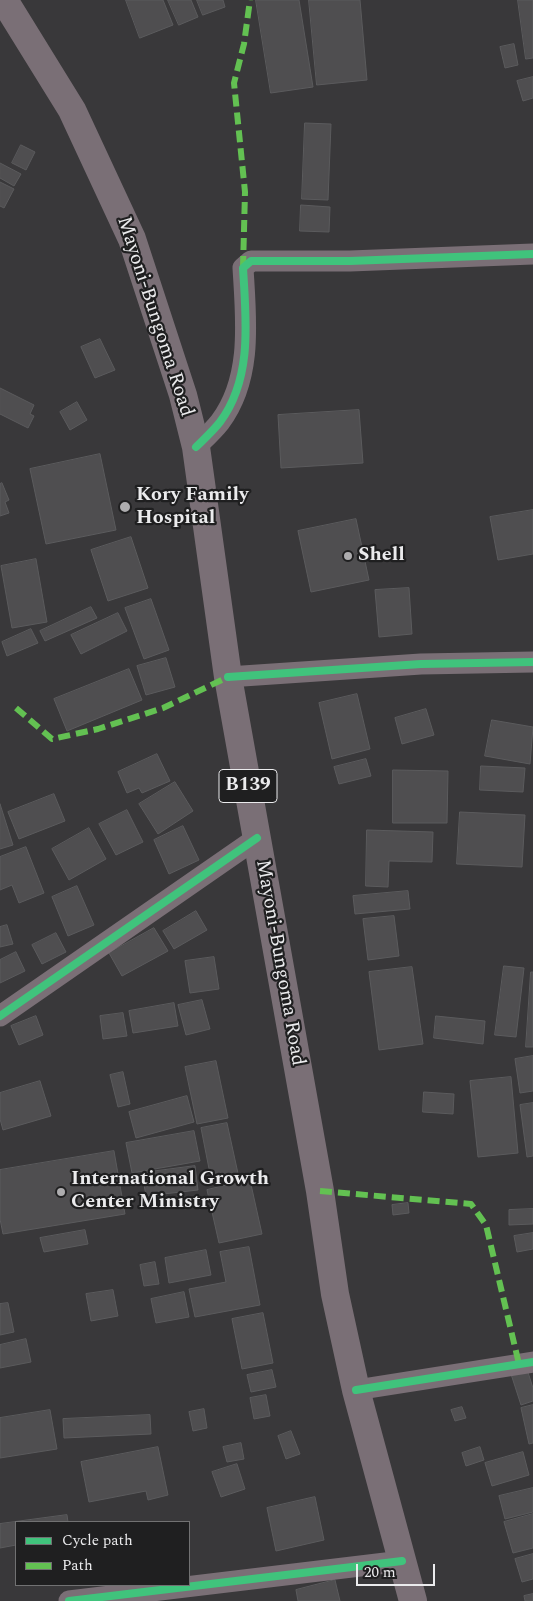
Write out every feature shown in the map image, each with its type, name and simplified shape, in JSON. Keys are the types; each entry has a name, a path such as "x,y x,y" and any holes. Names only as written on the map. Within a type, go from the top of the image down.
{"main road":[{"name":"Mayoni-Bungoma Road","path":"4,0 72,110 132,239 183,395 196,446 228,677 320,1191 335,1294 356,1390 413,1601"}],"street":[{"path":"196,446 221,421 239,385 246,338 244,268 251,261 350,261 533,254"},
{"path":"228,677 421,664 533,662"},
{"path":"0,1016 257,838"},
{"path":"356,1390 533,1362"},
{"path":"69,1601 402,1561"}],"building":[{"path":"126,0 163,0 173,25 140,38"},
{"path":"168,0 191,0 198,17 179,25"},
{"path":"197,0 223,0 225,7 203,15"},
{"path":"256,0 299,0 313,87 271,93"},
{"path":"309,0 360,0 367,80 317,85"},
{"path":"518,0 533,0 533,58 526,59"},
{"path":"514,44 518,65 505,68 500,47"},
{"path":"533,77 533,98 523,101 517,81"},
{"path":"305,123 331,124 328,200 302,199"},
{"path":"21,145 35,152 26,170 12,163"},
{"path":"0,163 21,174 14,186 0,178"},
{"path":"0,182 14,189 4,208 0,206"},
{"path":"301,205 330,207 329,232 300,231"},
{"path":"100,339 115,370 95,378 81,347"},
{"path":"0,388 34,405 30,414 34,416 28,428 0,414"},
{"path":"77,402 87,420 70,430 60,412"},
{"path":"359,410 363,463 281,468 278,415"},
{"path":"100,454 116,530 46,544 30,469"},
{"path":"2,483 9,500 5,502 9,513 0,516 0,484"},
{"path":"533,510 533,554 498,560 490,517"},
{"path":"356,519 369,580 311,592 298,531"},
{"path":"131,537 148,588 108,601 91,550"},
{"path":"36,559 47,622 12,628 1,566"},
{"path":"409,588 412,634 379,637 375,590"},
{"path":"151,599 169,650 144,659 125,608"},
{"path":"91,607 97,618 45,641 40,631"},
{"path":"118,613 127,631 81,654 71,635"},
{"path":"31,629 38,643 7,656 2,642"},
{"path":"166,658 175,687 146,695 137,666"},
{"path":"129,669 142,700 67,731 54,699"},
{"path":"357,694 370,749 332,759 319,703"},
{"path":"426,709 434,735 402,744 395,718"},
{"path":"492,720 533,727 530,764 485,756"},
{"path":"157,754 170,781 142,793 139,788 127,793 118,772"},
{"path":"366,759 371,776 339,784 334,767"},
{"path":"481,766 525,768 523,792 480,790"},
{"path":"393,770 448,771 447,823 393,823"},
{"path":"175,782 193,811 158,834 139,804"},
{"path":"54,794 65,821 19,839 8,812"},
{"path":"0,804 13,845 0,849"},
{"path":"127,810 143,842 116,855 99,824"},
{"path":"460,812 525,815 522,867 457,864"},
{"path":"183,826 199,860 169,874 154,840"},
{"path":"89,828 106,859 69,880 52,849"},
{"path":"367,830 433,832 432,862 389,861 388,887 366,886"},
{"path":"26,847 44,893 19,903 12,885 0,890 0,857"},
{"path":"77,886 94,925 68,936 52,897"},
{"path":"408,891 410,909 355,914 353,896"},
{"path":"196,911 207,930 174,949 163,931"},
{"path":"394,916 399,956 368,960 363,919"},
{"path":"7,925 13,944 0,947 0,927"},
{"path":"154,928 168,951 122,976 109,953"},
{"path":"56,933 66,952 42,964 32,945"},
{"path":"16,952 25,971 0,983 0,960"},
{"path":"214,957 219,989 190,993 185,961"},
{"path":"504,966 524,968 516,1037 495,1035"},
{"path":"412,967 423,1044 379,1050 369,972"},
{"path":"531,972 533,972 533,1047 526,1047"},
{"path":"202,1000 210,1029 186,1035 178,1005"},
{"path":"174,1003 178,1026 133,1033 129,1011"},
{"path":"123,1013 127,1036 103,1039 100,1016"},
{"path":"36,1016 43,1035 19,1045 11,1026"},
{"path":"436,1016 485,1021 483,1044 434,1038"},
{"path":"533,1056 533,1091 520,1093 515,1059"},
{"path":"216,1061 228,1118 197,1124 185,1067"},
{"path":"123,1072 130,1104 118,1107 110,1075"},
{"path":"511,1077 518,1153 478,1157 470,1081"},
{"path":"40,1081 51,1116 3,1130 0,1119 0,1093"},
{"path":"424,1092 454,1094 453,1114 423,1112"},
{"path":"187,1096 194,1122 136,1138 129,1112"},
{"path":"533,1103 533,1156 527,1157 520,1105"},
{"path":"227,1123 239,1178 212,1184 201,1128"},
{"path":"194,1131 200,1161 132,1173 126,1143"},
{"name":"International Growth Center Ministry","path":"114,1151 125,1214 3,1234 0,1219 0,1170"},
{"path":"195,1166 198,1190 146,1196 142,1173"},
{"path":"250,1180 262,1234 219,1243 207,1190"},
{"path":"408,1203 409,1213 393,1215 392,1205"},
{"path":"533,1209 533,1224 509,1225 509,1210"},
{"path":"85,1230 88,1244 44,1252 40,1238"},
{"path":"533,1233 533,1249 517,1252 514,1236"},
{"path":"249,1247 260,1305 195,1317 189,1289 226,1282 220,1252"},
{"path":"206,1250 211,1275 169,1283 165,1258"},
{"path":"155,1262 159,1284 144,1286 140,1265"},
{"path":"113,1290 118,1316 91,1321 86,1294"},
{"path":"184,1292 189,1317 156,1323 151,1299"},
{"path":"8,1303 14,1332 0,1335 0,1304"},
{"path":"263,1313 273,1363 242,1369 232,1319"},
{"path":"26,1339 31,1362 0,1368 0,1345"},
{"path":"526,1366 533,1388 533,1401 521,1405 510,1371"},
{"path":"272,1370 276,1387 251,1392 247,1375"},
{"path":"266,1395 270,1416 254,1419 250,1398"},
{"path":"533,1405 533,1443 529,1444 521,1408"},
{"path":"462,1407 466,1418 455,1421 451,1410"},
{"path":"204,1409 207,1428 193,1431 189,1412"},
{"path":"50,1410 57,1449 0,1458 0,1418"},
{"path":"150,1415 151,1434 64,1438 63,1419"},
{"path":"291,1431 300,1454 286,1459 278,1436"},
{"path":"241,1443 244,1459 227,1462 223,1447"},
{"path":"158,1447 168,1495 148,1500 146,1491 89,1502 81,1462"},
{"path":"480,1447 484,1460 466,1466 462,1453"},
{"path":"523,1452 529,1475 492,1486 485,1463"},
{"path":"237,1464 245,1489 221,1497 212,1472"},
{"path":"533,1488 533,1512 505,1519 499,1496"},
{"path":"315,1497 324,1540 276,1551 267,1508"},
{"path":"533,1514 533,1548 513,1553 504,1522"},
{"path":"67,1515 68,1521 22,1521"},
{"path":"15,1522 15,1545 0,1548 0,1524"},
{"path":"533,1554 533,1579 522,1582 515,1559"},
{"path":"335,1580 340,1601 298,1601 296,1590"},
{"path":"533,1594 533,1601 525,1601 524,1596"}],"marked path":[{"path":"243,268 245,192 234,83 244,44 250,0"},
{"path":"16,708 52,739 98,729 163,708 228,677"},
{"path":"320,1191 471,1204 486,1225 519,1364"}],"cycle path":[{"path":"196,447 220,422 231,405 238,387 243,367 246,328 243,268 251,261 350,261 533,254"},
{"path":"228,677 421,664 533,662"},
{"path":"0,1016 257,838"},
{"path":"356,1390 533,1362"},
{"path":"69,1601 402,1561"}],"place":[{"name":"Kory Family Hospital","path":"125,507"},
{"name":"Shell","path":"348,556"},
{"name":"International Growth Center Ministry","path":"61,1192"}]}
